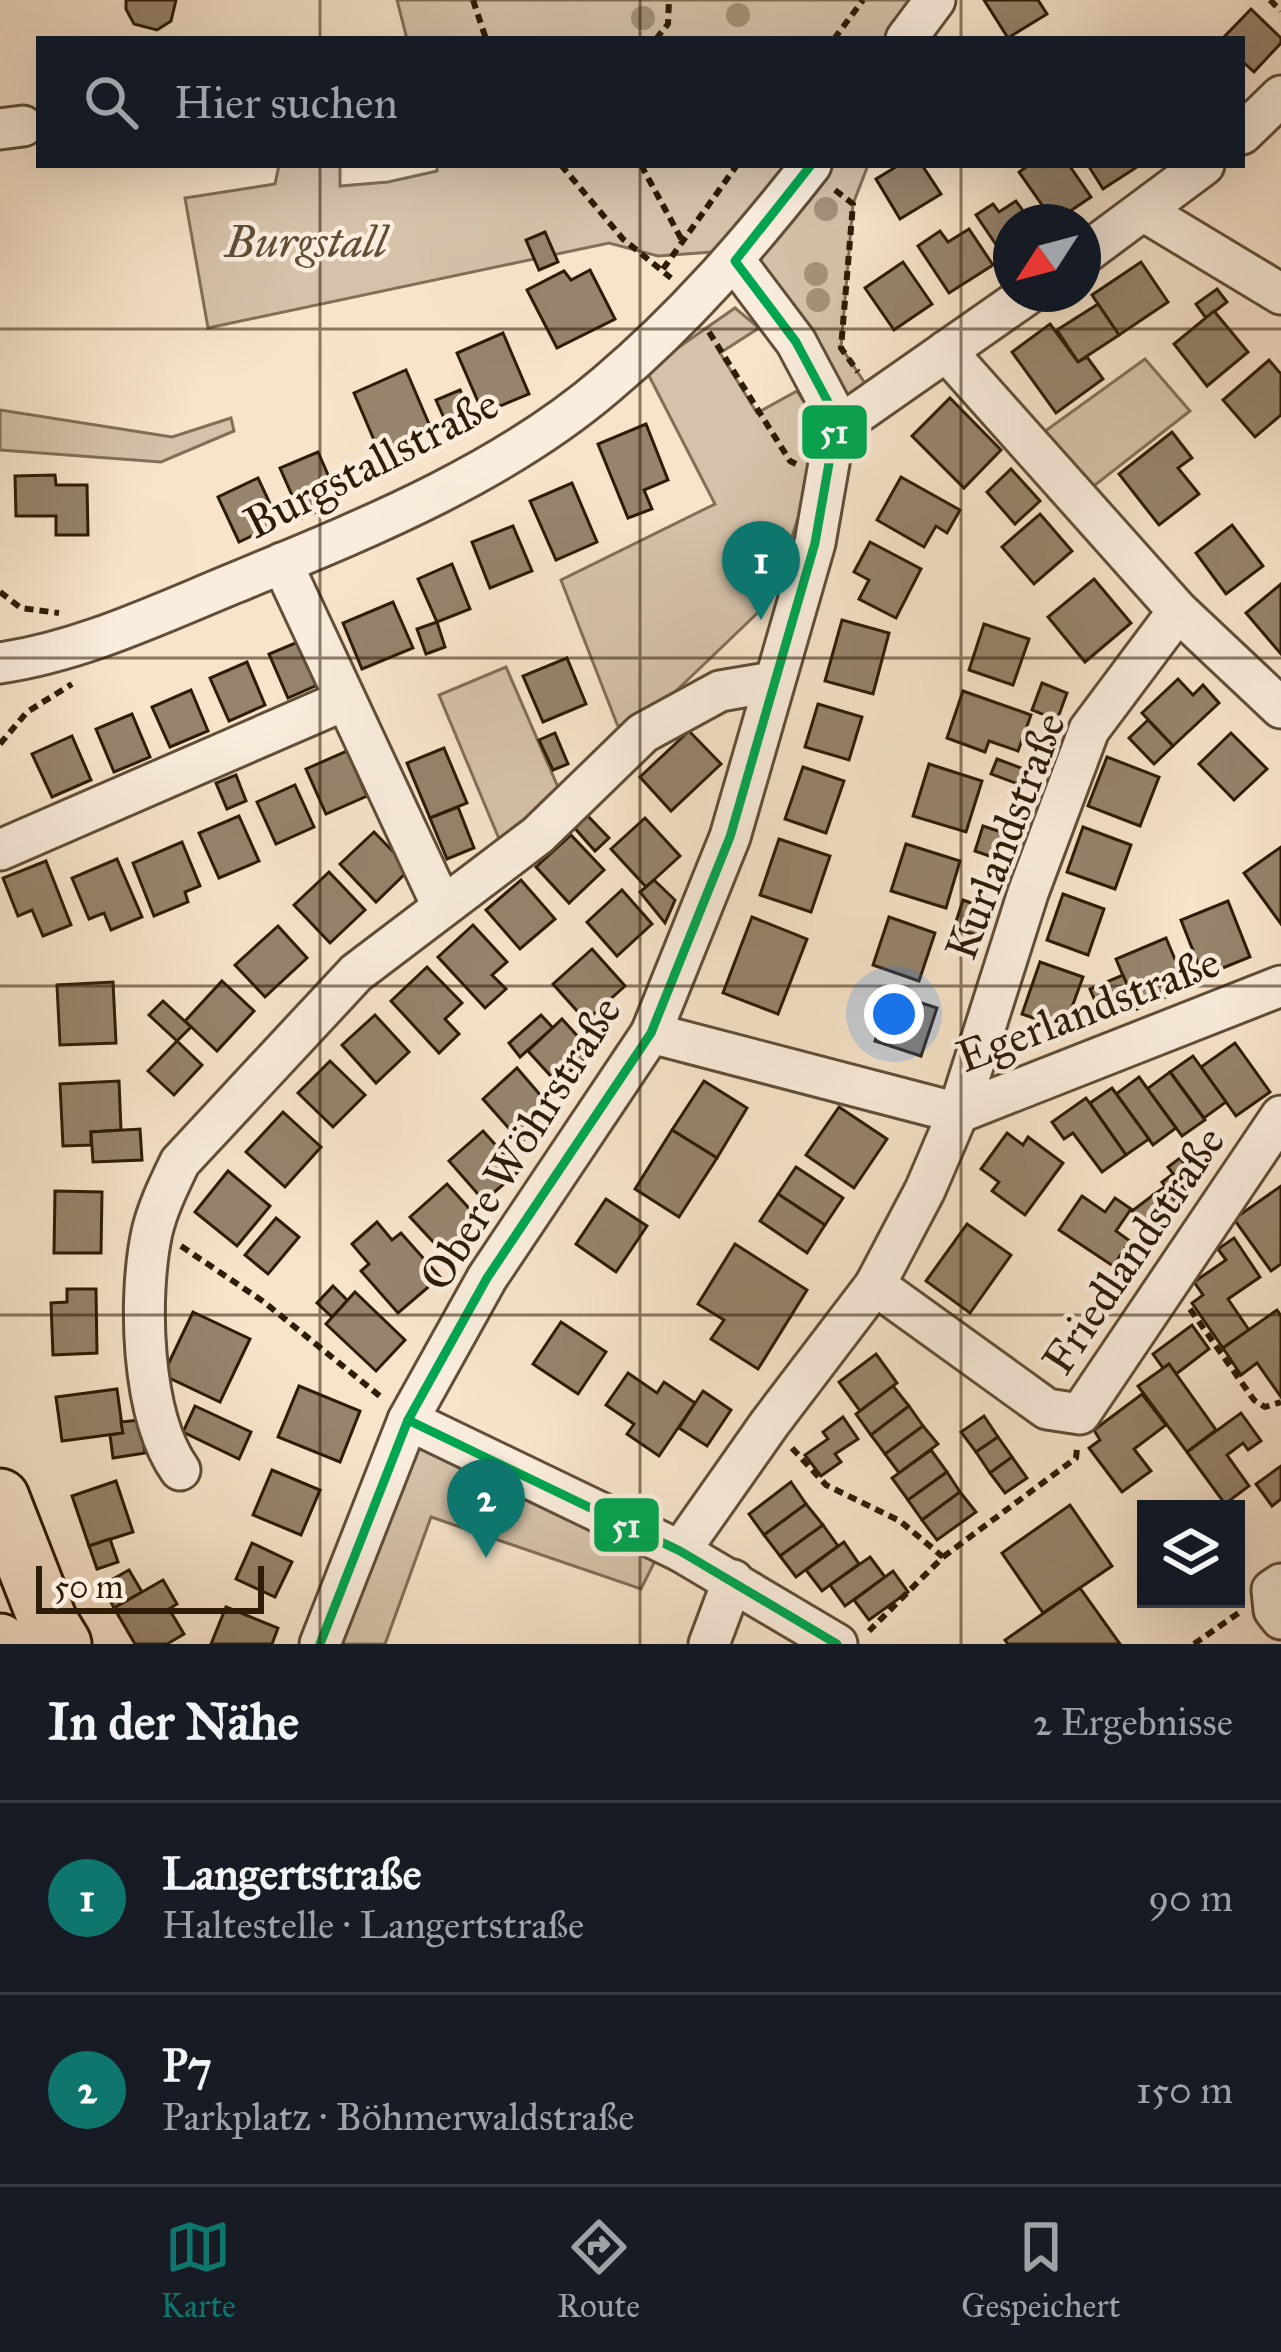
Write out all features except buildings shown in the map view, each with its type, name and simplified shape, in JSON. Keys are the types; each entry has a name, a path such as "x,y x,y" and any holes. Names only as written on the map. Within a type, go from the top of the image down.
{"highway":[{"path":"0,1498 48,1621 62,1644"}],"street":[{"path":"908,36 935,0"},
{"path":"1245,131 1281,96"},
{"name":"Burgstallstraße","path":"0,663 102,636 282,563 428,497 517,448 605,386 735,261 808,168"},
{"path":"1101,243 1200,168"},
{"path":"1145,212 1281,294"},
{"path":"735,261 796,342 829,404 835,429 1002,312"},
{"path":"946,351 1178,611 1281,709"},
{"name":"Obere Wöhrstraße","path":"320,1644 408,1420 487,1278 651,1033 730,837 815,543 835,429"},
{"path":"282,563 442,906"},
{"name":"Kurlandstraße","path":"958,1113 1028,893 1089,730 1178,611"},
{"path":"180,1470 166,1450 148,1367 147,1261 153,1227 181,1162 356,974 538,835 643,733 719,691 773,682"},
{"path":"0,850 345,700"},
{"name":"Egerlandstraße","path":"651,1033 958,1113 1281,986"},
{"path":"680,1551 874,1285 925,1190 958,1113"},
{"name":"Friedlandstraße","path":"874,1285 1047,1409 1080,1414 1281,1116"},
{"path":"408,1420 680,1551 837,1644"},
{"path":"709,1644 733,1580"}],"path":[{"path":"473,0 485,36"},
{"path":"658,36 668,24 669,0"},
{"path":"835,36 863,0"},
{"path":"1270,0 1281,10"},
{"path":"564,168 623,239 693,301 719,352 790,461 829,478"},
{"path":"643,168 682,242"},
{"path":"662,270 735,168"},
{"path":"810,168 853,204 841,348 877,400"},
{"path":"153,1227 264,1302 364,1382"},
{"path":"1170,1282 1254,1400 1265,1407 1281,1402"},
{"path":"856,1644 943,1557 1076,1458 1080,1414"},
{"path":"770,1423 826,1485 899,1521 943,1557"},
{"path":"1194,1644 1278,1597"}],"green space":[{"path":"397,0 918,0 892,36 406,36"},
{"name":"Burgstall","path":"278,168 340,168 340,186 388,182 437,168 793,168 726,251 658,256 609,243 208,328 185,198 275,184"},
{"path":"818,168 867,168 853,204 841,347 872,394 840,419 744,261"},
{"path":"735,308 759,328 720,353 757,413 797,391 816,420 804,500 771,600 627,738 617,724 561,580 715,504 646,370"},
{"path":"1145,359 1190,411 1086,492 1037,437"},
{"path":"0,410 172,437 231,418 234,431 161,462 0,450"},
{"path":"506,667 564,801 502,846 439,695"},
{"path":"408,1420 664,1543 641,1589 431,1517 385,1644 320,1644"}],"transit line":[{"name":"51","path":"320,1644 408,1420 487,1278 651,1033 730,837 815,543 835,429 829,404 796,342 735,261 809,168"},
{"name":"51","path":"408,1420 680,1551 837,1644"}],"place":[{"name":"Langertstraße","path":"761,620"},
{"name":"P7","path":"486,1558"}]}
